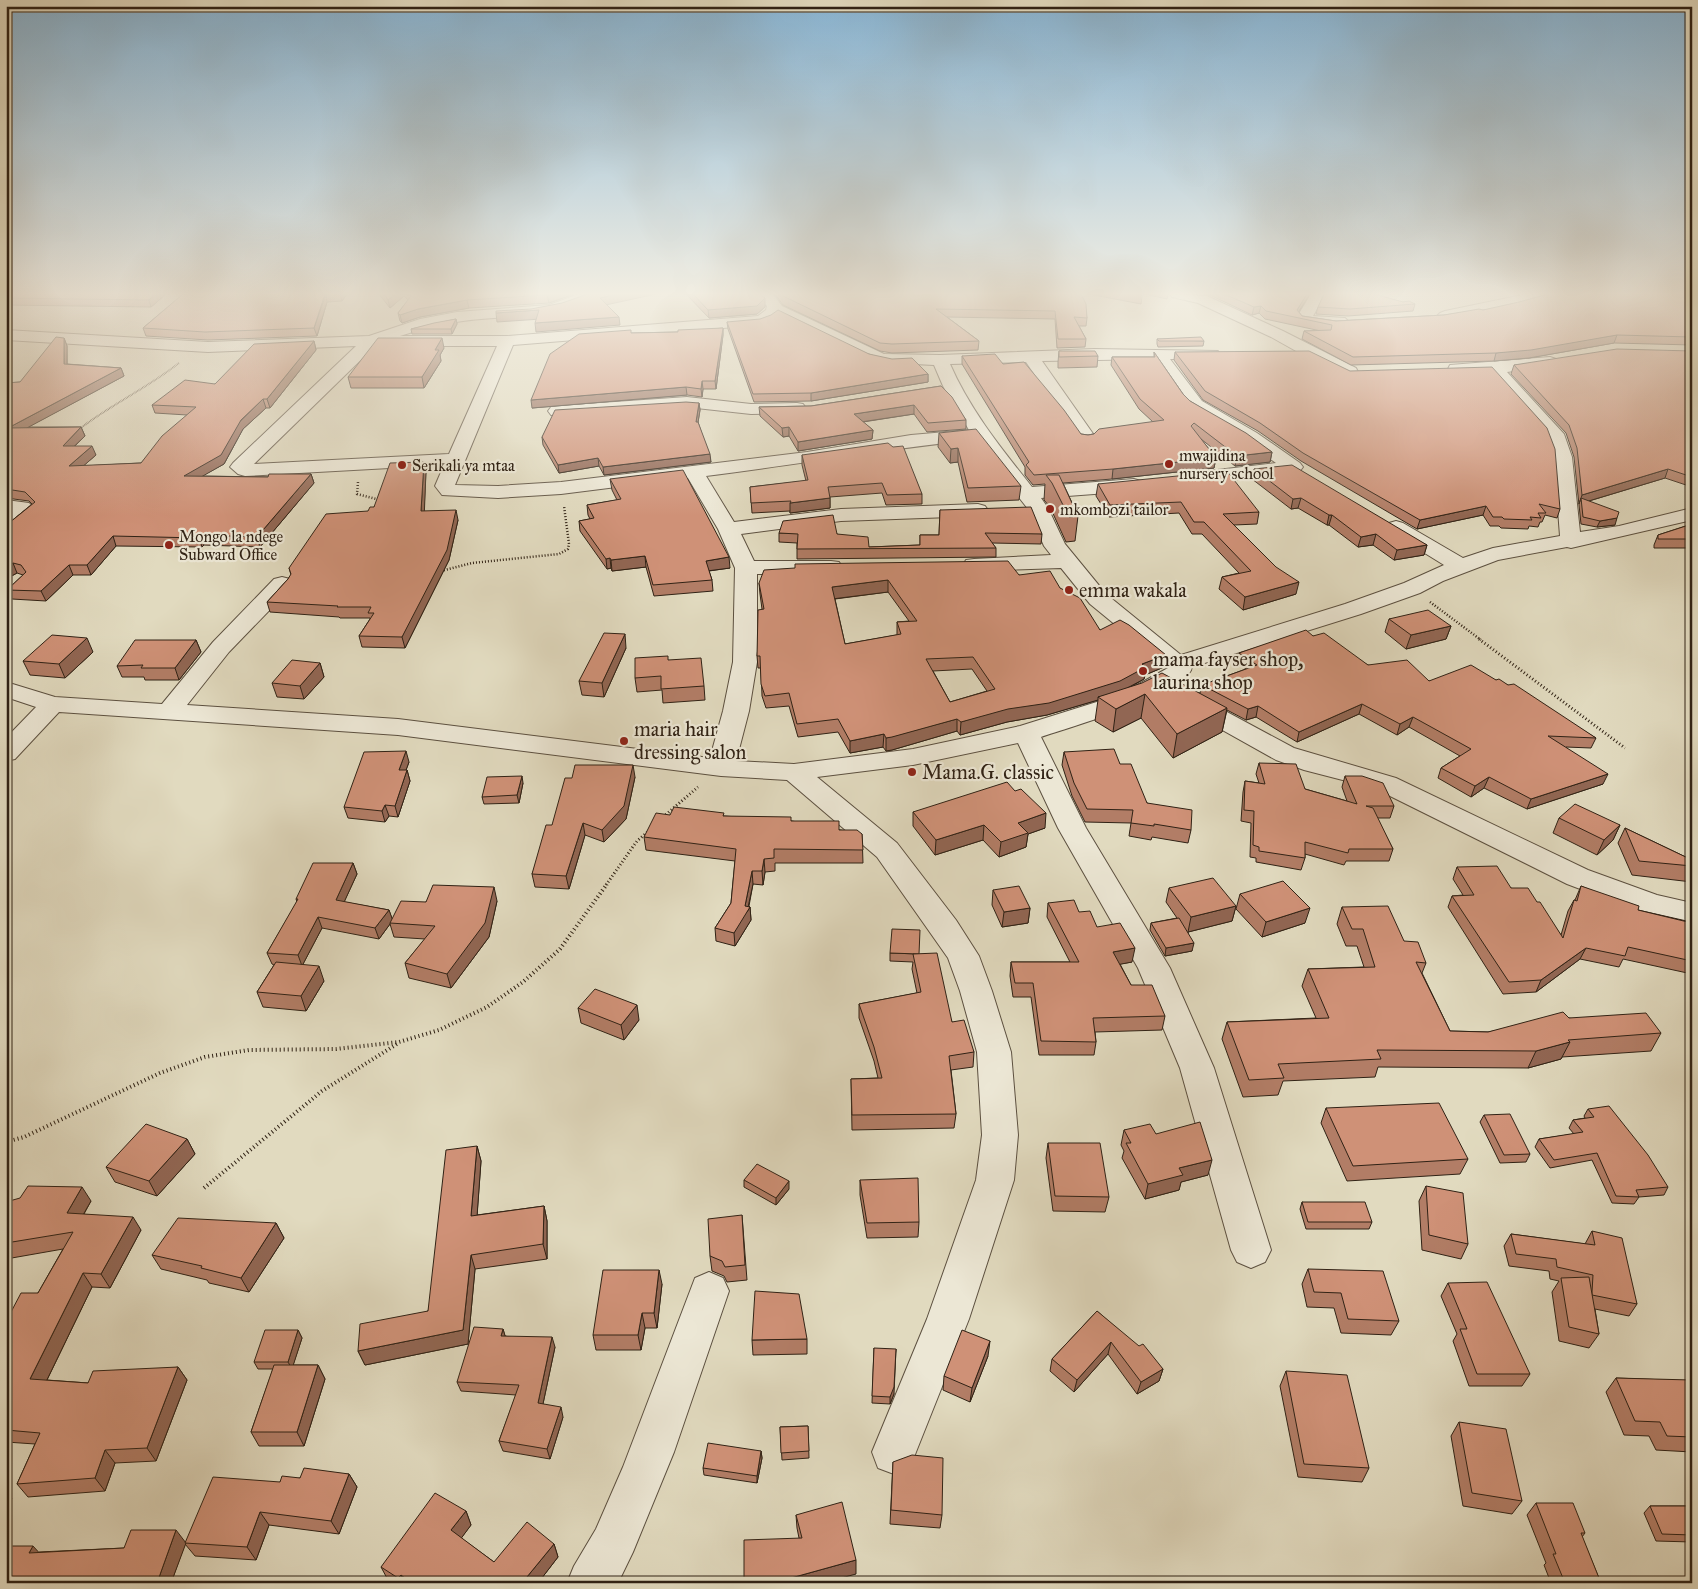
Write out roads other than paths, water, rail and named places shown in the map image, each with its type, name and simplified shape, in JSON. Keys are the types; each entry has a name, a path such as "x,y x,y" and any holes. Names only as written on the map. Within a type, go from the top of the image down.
{"street":[{"path":"343,368 272,435 240,469 458,459"},
{"path":"496,368 458,459 444,486 449,491 498,492 561,488 695,473 911,441 981,435"},
{"path":"6,689 53,704 170,710 398,727 721,768 794,772 913,757 1026,733 1128,700 1179,672 1181,668 1177,664 1098,599 1021,505 981,435 942,388 941,368"},
{"path":"1039,368 1087,438"},
{"path":"1168,368 1185,393 1196,405 1251,437 1302,472 1176,480"},
{"path":"1340,368 1366,372"},
{"path":"1444,370 1490,368"},
{"path":"1494,368 1555,434 1563,457 1571,542"},
{"path":"557,412 595,407 687,402 751,409 811,408"},
{"path":"695,473 728,529 746,568 745,662 736,711 721,768"},
{"path":"728,529 840,515 1021,505 1148,483"},
{"path":"6,506 22,507 27,511 6,527"},
{"path":"1177,664 1254,641 1412,588 1493,554 1571,542 1692,514"},
{"path":"1377,516 1461,566"},
{"path":"958,565 1068,561"},
{"path":"746,568 852,567"},
{"path":"170,710 221,647 282,584"},
{"path":"1158,684 1285,754 1398,789 1590,884 1633,900 1692,914"},
{"path":"6,753 53,704"},
{"path":"1026,733 1072,828 1158,978 1197,1068 1251,1250"},
{"path":"794,772 886,850 945,928 963,956 976,991 994,1052 1000,1135 995,1180 948,1319 894,1452"},
{"path":"591,1583 604,1566 637,1488 673,1397 709,1291"}],"place":[{"name":"mwajidina nursery school","path":"1169,464"},
{"name":"Serikali ya mtaa","path":"402,465"},
{"name":"mkombozi tailor","path":"1050,509"},
{"name":"Mongo la ndege Subward Office","path":"169,545"},
{"name":"emma wakala","path":"1069,590"},
{"name":"mama fayser shop, laurina shop","path":"1143,671"},
{"name":"maria hair dressing salon","path":"624,741"},
{"name":"Mama.G. classic","path":"912,772"}]}
